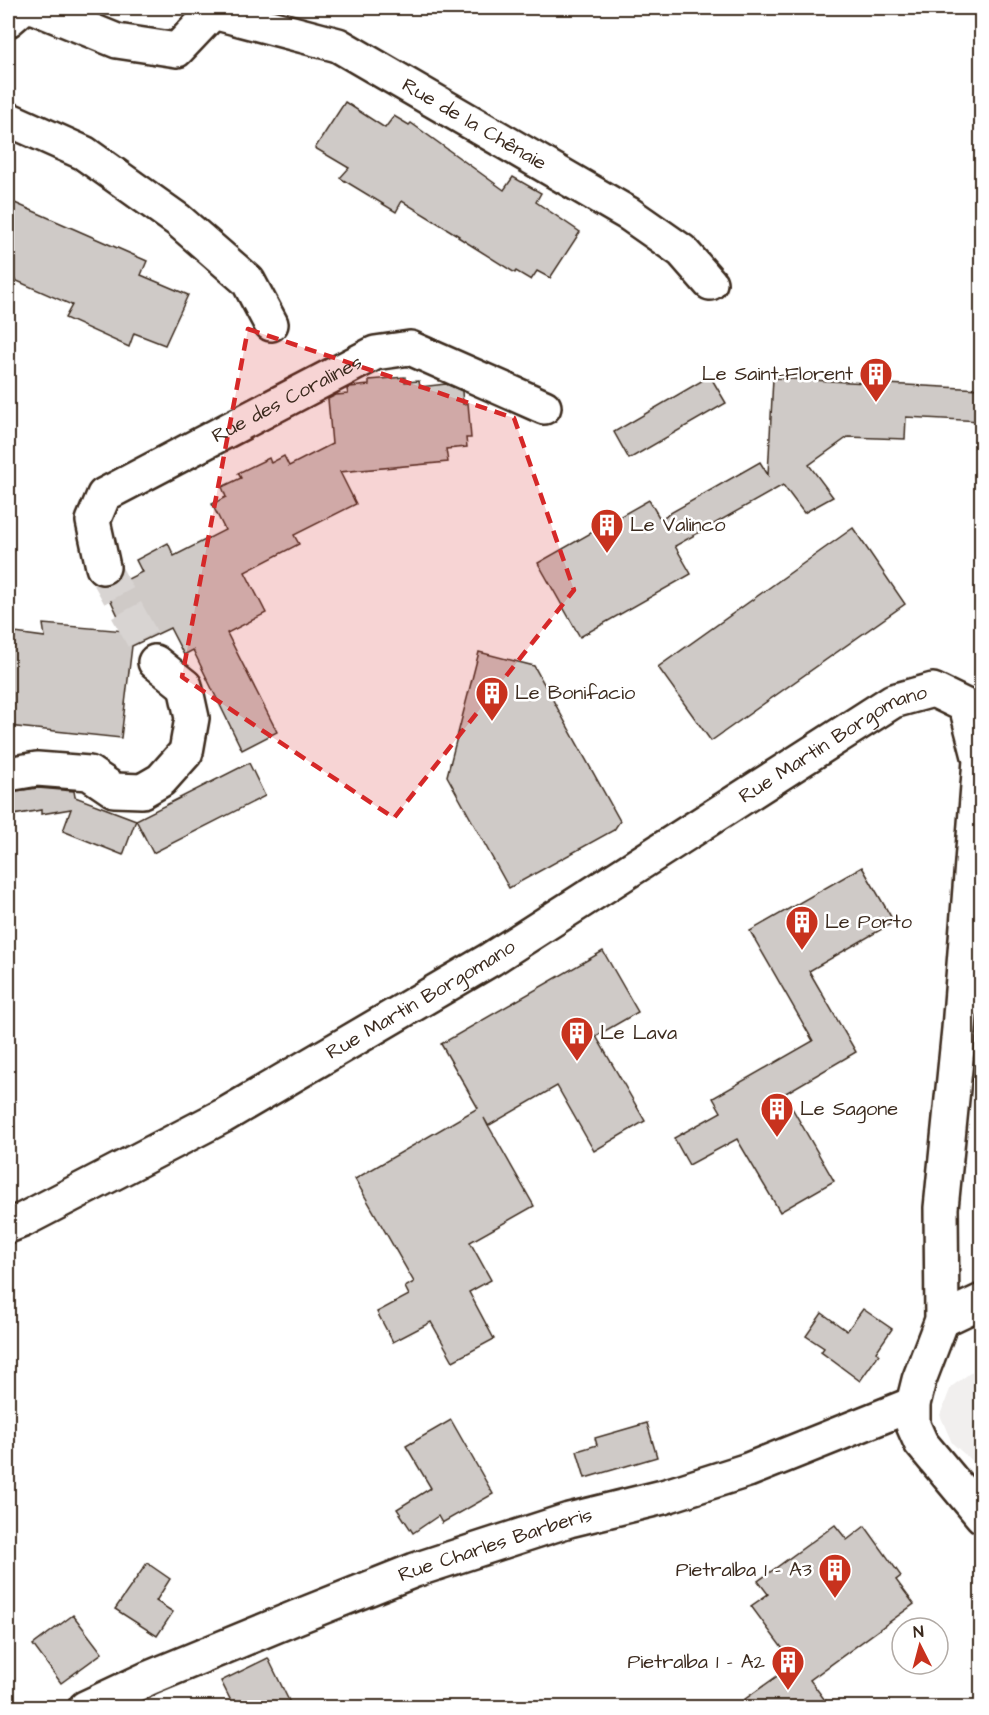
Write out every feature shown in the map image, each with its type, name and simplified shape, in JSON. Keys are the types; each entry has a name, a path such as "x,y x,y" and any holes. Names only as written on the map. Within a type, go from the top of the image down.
{"street":[{"path":"8,20 22,8"},
{"name":"Rue de la Chênaie","path":"36,8 117,41 177,50 210,10 338,45 629,214 682,251 710,283"},
{"path":"8,119 84,153 178,220 248,281 271,324"},
{"name":"Rue des Coralines","path":"103,567 93,520 104,495 375,353 410,348 544,407"},
{"path":"8,774 37,769 89,773 114,790 142,791 161,780 186,752 192,718 185,686 155,662"},
{"name":"Rue Martin Borgomano","path":"8,1226 23,1221 223,1116 491,959 893,701 933,690 974,704 980,760 959,1029 940,1208 942,1320 919,1380 913,1404 913,1425 921,1443 981,1516"},
{"path":"942,1320 981,1301"},
{"name":"Rue Charles Barberis","path":"85,1707 159,1674 415,1570 569,1520 663,1497 748,1470 913,1404"}],"highlighted area":[{"path":"248,329 514,418 574,590 394,818 182,677"}],"shaded area":[{"path":"981,1365 981,1469 952,1443 940,1415 951,1387"}],"building":[{"path":"345,102 385,128 394,116 409,125 411,123 504,190 513,177 541,193 536,202 580,232 550,278 537,271 531,280 516,271 515,273 402,201 396,212 340,178 349,168 315,148"},
{"path":"8,200 147,261 141,275 188,295 165,345 134,333 129,347 65,318 72,305 8,277"},
{"path":"710,376 726,403 629,459 614,432"},
{"path":"405,377 405,382 419,381 420,387 446,384 462,391 463,404 468,403 471,438 466,438 467,447 446,449 448,462 340,472 356,504 294,535 299,544 245,572 266,613 227,633 277,732 242,750 193,650 184,655 170,628 132,646 121,738 8,726 8,632 45,637 43,624 125,631 106,590 142,572 136,560 168,543 174,556 225,530 212,504 226,497 222,487 241,478 238,473 269,458 271,463 284,456 289,466 332,444 328,399 336,395 348,394 347,389 350,387 369,385 369,380"},
{"path":"773,378 981,389 981,421 906,417 905,439 848,437 809,465 833,497 804,513 783,485 675,546 691,574 580,637 538,563 649,500 660,519 760,462 768,475"},
{"path":"853,528 905,604 711,741 658,667"},
{"path":"479,652 534,666 620,821 614,830 509,888 447,776"},
{"path":"249,763 265,796 153,853 136,820"},
{"path":"38,788 74,791 75,797 136,820 123,855 63,831 71,809 41,814 41,810 8,816 8,792"},
{"path":"862,867 894,922 809,971 856,1052 784,1094 834,1181 780,1212 737,1139 689,1165 674,1138 721,1112 713,1098 813,1041 750,931"},
{"path":"603,951 638,1012 596,1036 645,1121 594,1151 557,1086 488,1126 534,1206 470,1242 491,1280 469,1292 494,1339 453,1361 431,1322 393,1342 377,1312 409,1295 405,1287 414,1282 355,1179 478,1108 441,1044"},
{"path":"863,1309 892,1329 876,1352 879,1354 860,1381 821,1352 824,1348 806,1336 822,1313 847,1331"},
{"path":"451,1420 493,1494 442,1523 438,1516 413,1533 397,1509 431,1488 406,1446"},
{"path":"647,1423 657,1457 585,1478 577,1451 597,1445 595,1438"},
{"name":"Pietralba 1 - A3","path":"835,1525 847,1540 865,1526 901,1576 896,1580 914,1604 898,1616 890,1616 890,1622 810,1680 830,1707 734,1707 794,1664 751,1606 768,1594 758,1581"},
{"path":"147,1563 170,1579 156,1601 173,1612 157,1636 115,1609"},
{"path":"73,1615 102,1653 61,1683 33,1645"},
{"path":"268,1658 292,1707 234,1707 221,1681"}],"tunnel":[{"path":"103,567 155,662"}],"place":[{"name":"Le Saint-Florent","path":"876,403"},
{"name":"Le Valinco","path":"607,554"},
{"name":"Le Bonifacio","path":"492,722"},
{"name":"Le Porto","path":"802,951"},
{"name":"Le Lava","path":"577,1062"},
{"name":"Le Sagone","path":"777,1138"},
{"name":"Pietralba 1 - A3","path":"835,1599"},
{"name":"Pietralba 1 - A2","path":"788,1691"}]}
